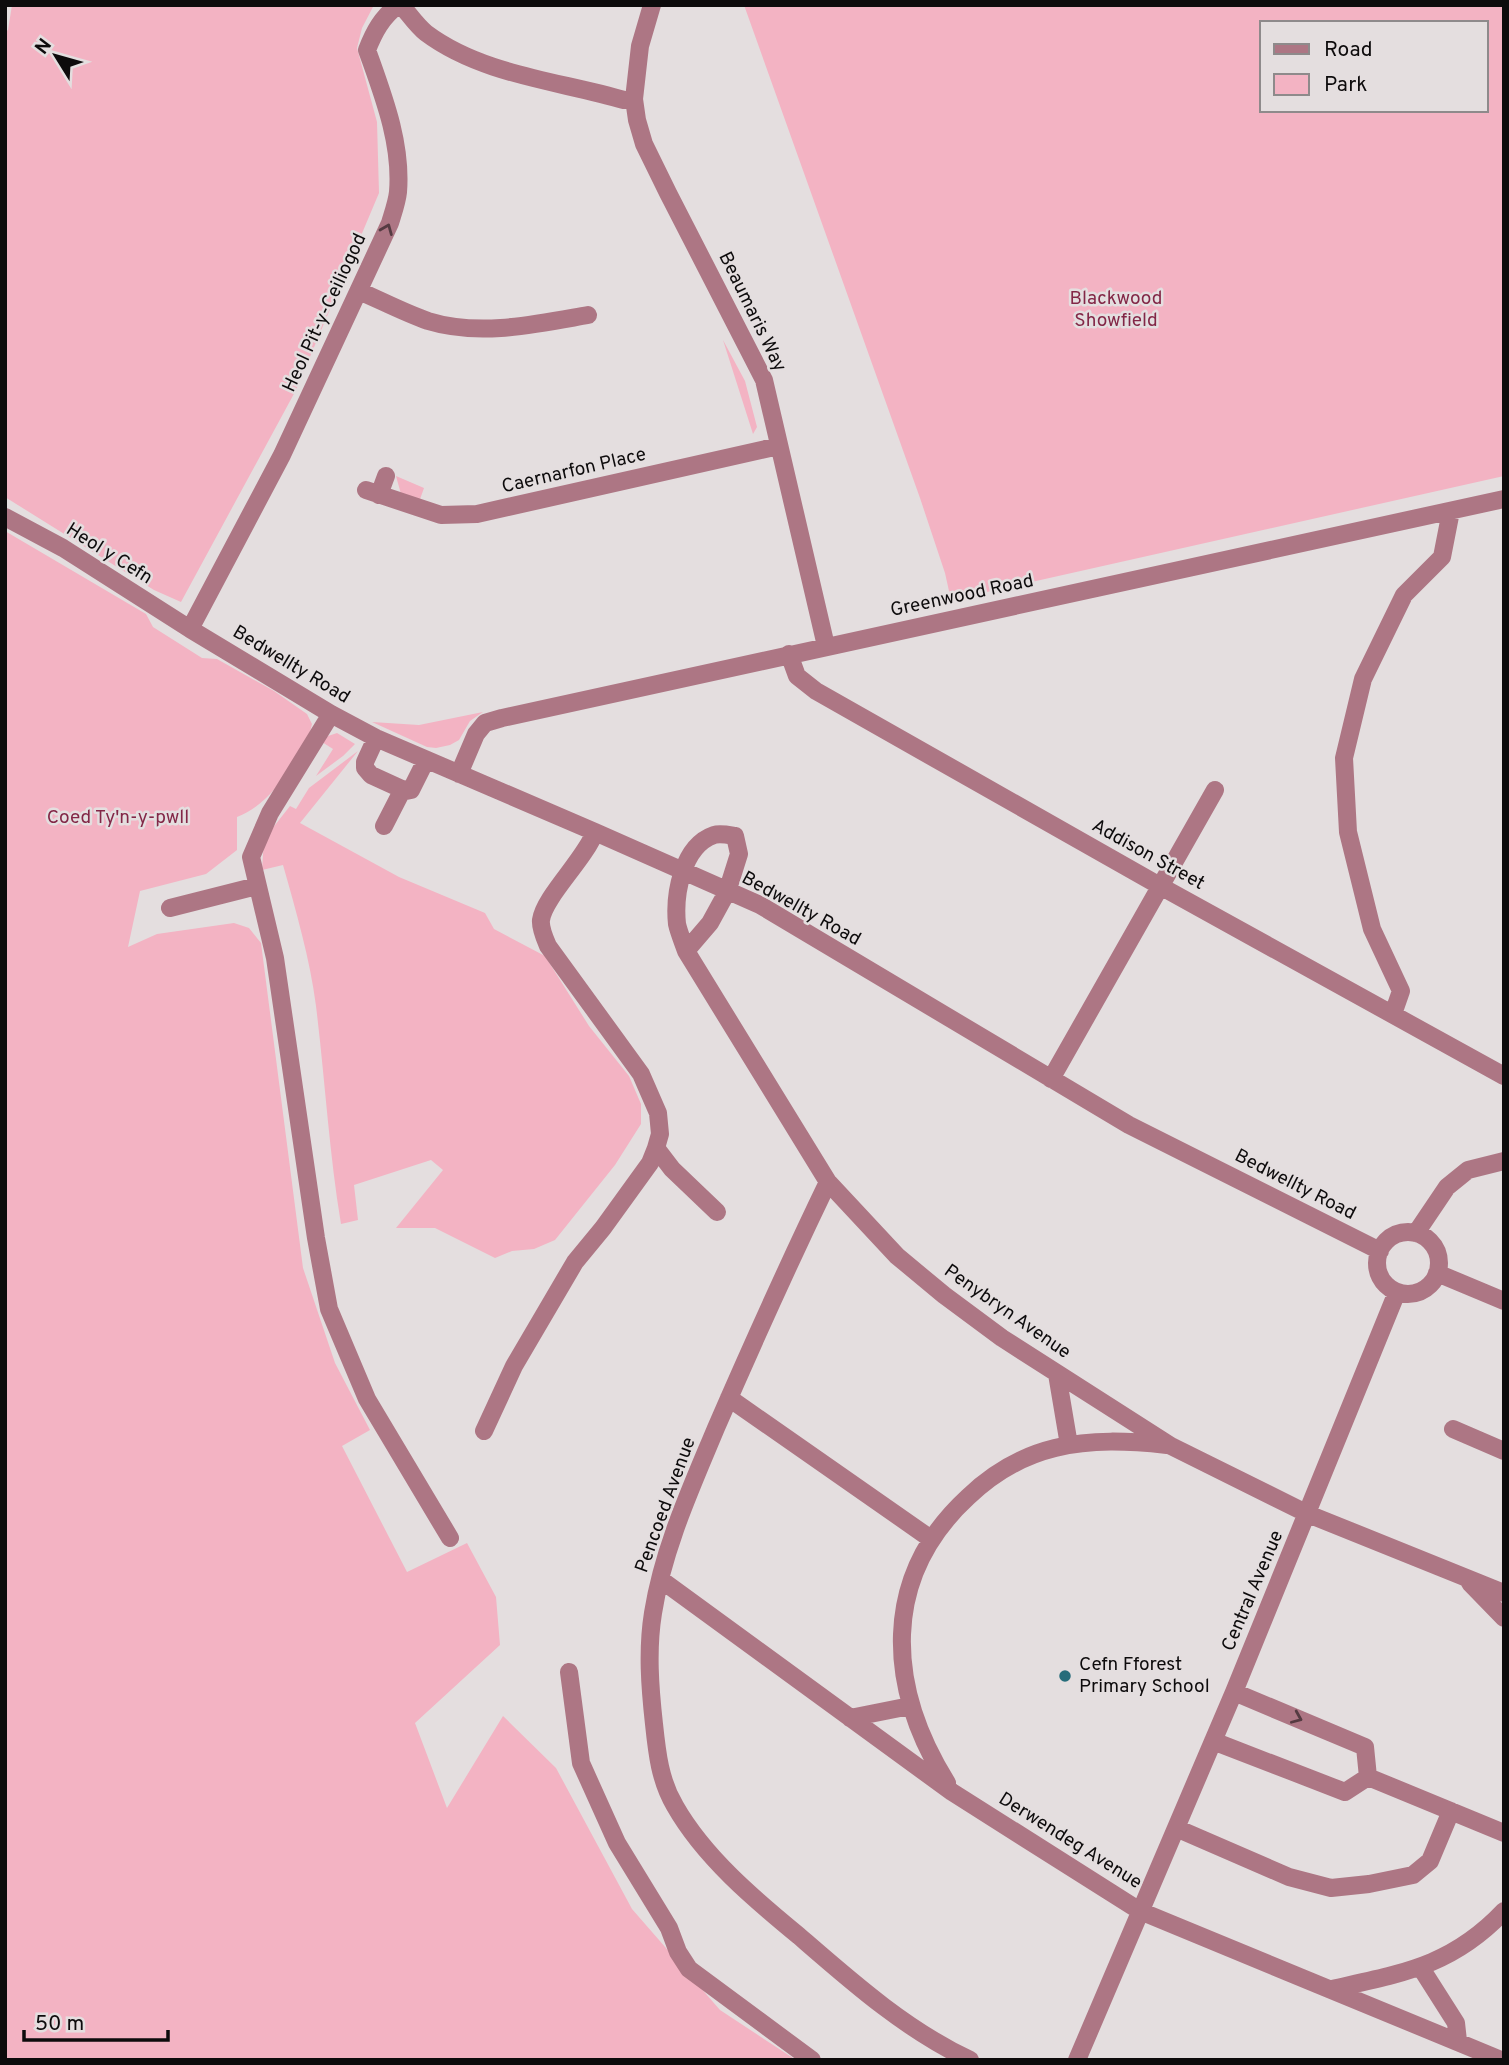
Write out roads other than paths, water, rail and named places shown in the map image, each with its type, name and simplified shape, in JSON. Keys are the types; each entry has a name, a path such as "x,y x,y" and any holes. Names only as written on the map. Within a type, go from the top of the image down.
{"street":[{"name":"Heol Pit-y-Ceiliogod","path":"190,629 282,455 390,223 398,195 398,166 388,111 367,50 374,30 388,12 400,5 425,33 470,58 540,80 624,100 634,99"},
{"name":"Beaumaris Way","path":"652,5 640,46 634,99 637,120 644,144 764,380 826,646"},
{"path":"359,291 428,321 458,327 515,326 588,315"},
{"name":"Caernarfon Place","path":"386,476 373,493 441,515 477,514 779,446"},
{"name":"Greenwood Road","path":"459,774 476,734 485,723 789,654 1504,499"},
{"path":"1393,1013 1401,991 1372,929 1348,832 1344,758 1363,679 1404,596 1441,557 1451,511"},
{"name":"Heol y Cefn","path":"5,517 63,548 190,629"},
{"name":"Bedwellty Road","path":"190,629 376,738 760,905 1129,1125 1380,1251"},
{"name":"Addison Street","path":"789,654 797,676 816,691 1160,886 1504,1076"},
{"path":"331,714 270,813 251,857 275,958 285,1015 316,1238 329,1309 368,1399 450,1538"},
{"path":"376,738 365,768 371,775 402,789 411,790 426,760"},
{"path":"384,826 402,789"},
{"path":"1051,1079 1215,790"},
{"path":"484,1431 497,1399 531,1335 575,1262 642,1174 660,1134 658,1113 641,1073 548,946 540,923 547,904 588,847 595,832"},
{"path":"682,872 698,844 716,834 735,836 739,854 727,891 710,923 685,951"},
{"name":"Penybryn Avenue","path":"682,872 677,925 685,951 828,1182 897,1256 992,1331 1171,1446 1308,1514 1504,1593"},
{"path":"170,908 257,886"},
{"path":"656,1148 673,1169 717,1212"},
{"path":"1416,1233 1447,1187 1468,1170 1504,1161"},
{"name":"Pencoed Avenue","path":"828,1182 729,1398 676,1527 660,1579 650,1645 651,1698 661,1775 674,1805 709,1852 788,1928 892,2013 970,2060"},
{"path":"1399,1233 1416,1233 1433,1244 1438,1253 1437,1273 1433,1282 1417,1293 1397,1292 1389,1287 1378,1270 1380,1251 1384,1243 1399,1233"},
{"path":"1437,1273 1504,1301"},
{"name":"Central Avenue","path":"1077,2060 1234,1692 1397,1292"},
{"path":"1057,1374 1069,1445"},
{"path":"729,1398 931,1539"},
{"path":"1453,1429 1504,1451"},
{"path":"952,1792 930,1755 910,1706 902,1649 904,1611 910,1583 919,1559 931,1539 952,1512 981,1484 1017,1461 1069,1445 1114,1441 1171,1446"},
{"path":"1461,1574 1504,1618"},
{"name":"Derwendeg Avenue","path":"660,1579 952,1792 1140,1911 1501,2060"},
{"path":"569,1672 581,1763 617,1843 669,1928 678,1952 689,1969 812,2060"},
{"path":"1234,1692 1365,1746 1368,1777"},
{"path":"850,1718 910,1706"},
{"path":"1213,1741 1345,1792 1368,1777"},
{"path":"1368,1777 1504,1833"},
{"path":"1176,1828 1289,1877 1331,1888 1413,1875 1430,1861 1451,1811"},
{"path":"1332,1989 1421,1968 1443,1959 1486,1930 1504,1911"},
{"path":"1421,1968 1455,2023 1458,2041"}],"place":[{"name":"Cefn Fforest Primary School","path":"1065,1676"}],"park label":[{"name":"Blackwood Showfield","path":"1116,310"},
{"name":"Coed Ty'n-y-pwll","path":"118,818"}]}
